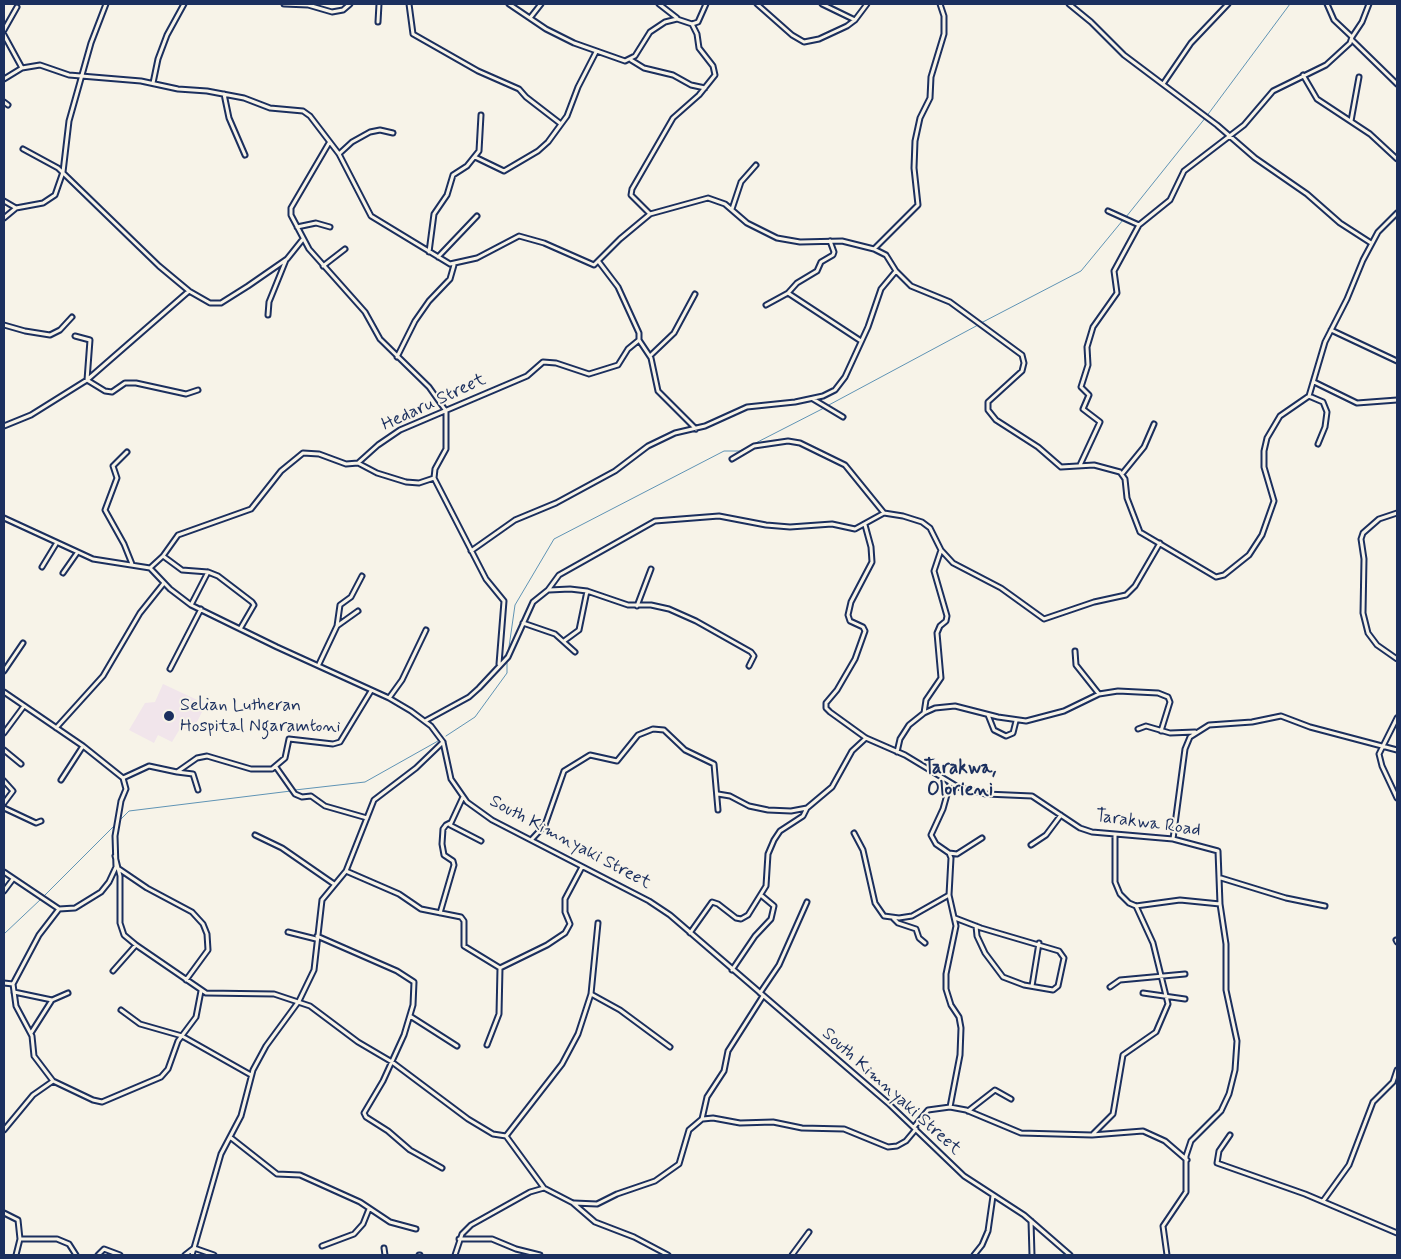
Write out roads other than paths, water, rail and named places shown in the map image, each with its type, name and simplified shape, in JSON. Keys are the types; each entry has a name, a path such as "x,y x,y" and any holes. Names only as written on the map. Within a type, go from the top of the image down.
{"street":[{"path":"4,218 16,208 43,203 53,198 63,172 66,134 106,4"},
{"path":"153,83 164,43 184,4"},
{"path":"284,4 308,5 332,12 342,10 350,4"},
{"path":"378,22 379,4"},
{"path":"409,4 410,28 413,34 471,68 519,88 526,97 561,124"},
{"path":"509,4 558,35 596,52 616,59 631,60 644,68 673,75 691,85 705,88"},
{"path":"530,18 541,4"},
{"path":"658,4 677,19 692,24 700,20 706,4"},
{"path":"757,4 792,35 804,42 819,39 855,20 867,4"},
{"path":"822,4 855,20"},
{"path":"874,249 918,205 914,168 915,141 920,118 930,98 931,77 944,34 944,16 940,4"},
{"path":"1069,4 1091,22 1124,55 1230,136 1255,158 1307,194 1340,224 1371,243"},
{"path":"1163,84 1191,42 1228,4"},
{"path":"1327,4 1334,20 1397,84"},
{"path":"1080,466 1100,422 1083,409 1089,395 1080,386 1088,365 1088,344 1093,328 1117,293 1114,271 1139,225 1168,203 1184,171 1244,125 1273,91 1326,65 1352,39 1362,22 1369,4"},
{"path":"4,30 18,7"},
{"path":"631,60 654,28 665,22 677,19"},
{"path":"650,214 630,192 674,118 713,79 715,70 701,51 692,24"},
{"path":"4,34 22,68"},
{"path":"475,156 499,170 506,170 543,147 570,111 578,88 596,52"},
{"path":"4,78 22,68 40,65 63,74 153,83 178,89 224,94 244,98 270,108 306,112 339,154 371,216 429,252 454,265 482,256 519,236 557,249 594,265 620,239 650,214 708,198 732,209 747,223 777,238 800,242 830,241 874,249 886,255 896,271 918,290 957,307 1022,355 1024,362 1022,371 989,399 988,410 1006,428 1030,441 1061,466 1103,467 1122,474"},
{"path":"1303,75 1317,99 1374,137 1397,159"},
{"path":"1351,122 1353,104 1360,84 1359,77"},
{"path":"224,94 229,120 245,155"},
{"path":"4,102 8,105"},
{"path":"429,252 434,214 447,195 453,175 479,151 481,115"},
{"path":"339,154 352,142 370,132 380,130 393,133"},
{"path":"330,142 290,208 291,215 309,249 366,312 380,339 429,387 446,411 446,448 435,469 434,478 486,579 504,601 499,665"},
{"path":"23,148 63,172 159,266 189,291 210,303 221,303 287,259"},
{"path":"732,209 741,182 756,165"},
{"path":"4,201 16,208"},
{"path":"1108,211 1139,225"},
{"path":"1122,474 1137,528 1160,543 1216,577 1224,575 1249,555 1262,535 1274,501 1264,467 1264,451 1268,438 1280,416 1310,396 1323,348 1371,243 1397,213"},
{"path":"438,257 477,216"},
{"path":"297,227 316,223 330,227"},
{"path":"268,315 269,302 287,259 303,239"},
{"path":"766,305 788,293 798,283 817,271 821,262 833,256 834,252 830,241"},
{"path":"323,266 345,249"},
{"path":"599,262 618,287 627,303 640,333 639,340 650,356 658,391 696,429"},
{"path":"397,357 415,321 429,301 450,279 454,265"},
{"path":"471,551 520,518 556,503 620,468 654,442 675,432 696,429 747,407 783,404 812,399 829,393 841,382 872,318 881,289 896,271"},
{"path":"4,426 31,415 86,380 189,291"},
{"path":"788,293 861,340"},
{"path":"650,356 674,332 695,294"},
{"path":"4,325 24,331 50,335 60,330 72,317"},
{"path":"1331,330 1397,360"},
{"path":"75,336 86,338 90,342 86,380"},
{"name":"Hedaru Street","path":"358,462 400,430 527,376 543,362 563,365 585,374 594,374 620,363 628,349 639,340"},
{"path":"86,380 109,392 128,383 150,384 186,394 198,390"},
{"path":"1314,382 1357,403 1397,400"},
{"path":"1310,396 1323,402 1327,412 1325,427 1318,444"},
{"path":"812,399 843,417"},
{"path":"1122,474 1144,447 1154,424"},
{"path":"732,459 754,446 788,441 800,443 845,465 884,513 911,518 927,525 933,531 941,550 953,563 1001,588 1039,618 1048,619 1086,604 1126,595 1134,586 1160,543"},
{"path":"127,452 113,466 117,478 105,510 124,544 132,564"},
{"path":"5,520 77,553 106,562 132,564 150,568 163,556 178,535 252,509 281,471 303,454 319,454 346,464 358,462 377,473 406,482 420,482 434,478"},
{"path":"425,721 474,693 508,657 533,602 548,590 555,579 566,570 655,520 719,516 773,526 832,524 855,529 884,513"},
{"path":"1397,513 1379,519 1362,533 1361,539 1364,559 1363,613 1368,633 1377,645 1397,659"},
{"name":"Tarakwa Road","path":"865,525 871,546 872,562 851,602 848,615 850,621 863,627 865,631 855,659 838,690 825,705 838,720 866,738 897,752 950,784 979,793 1032,796 1092,832 1173,839 1216,849 1220,878 1220,904 1226,944 1226,990 1238,1041 1235,1070 1226,1103 1191,1141 1186,1160 1186,1192 1163,1226 1167,1255"},
{"path":"42,568 56,544"},
{"path":"924,713 926,700 941,678 937,632 946,621 947,616 934,571 941,550"},
{"path":"63,573 77,553"},
{"path":"163,556 182,570 208,572 234,587 254,604 240,629"},
{"name":"South Kimnyaki Street","path":"150,568 164,583 191,605 389,698 425,721 443,742 451,779 463,798 492,820 532,839 657,906 690,932 915,1128 964,1176 1031,1221 1070,1255"},
{"path":"637,606 651,568"},
{"path":"191,605 208,572"},
{"path":"319,664 337,626 340,605 351,597 362,576"},
{"path":"56,728 103,676 140,613 164,583"},
{"path":"548,590 570,589 587,591 628,605 661,606 704,625 751,652 754,656 749,666"},
{"path":"564,641 579,630 587,591"},
{"path":"170,669 201,609"},
{"path":"337,626 358,612"},
{"path":"523,623 555,634 575,652"},
{"path":"389,698 402,680 426,630"},
{"path":"4,671 23,643"},
{"path":"1075,651 1076,665 1098,694"},
{"path":"177,772 197,758 207,756 258,770 268,770 276,767 285,758 289,739 333,744 340,742 371,691"},
{"path":"897,752 900,739 905,730 924,713 941,706 955,706 1016,721 1026,721 1064,711 1098,694 1125,691 1167,696 1170,702 1161,731"},
{"path":"4,692 83,746 123,778 126,789 121,801 115,836 116,866 112,876 101,892 75,908 59,909 4,872"},
{"path":"4,733 24,706"},
{"path":"988,715 994,730 1006,736 1012,733 1016,721"},
{"path":"1173,839 1185,749 1190,737 1196,732 1218,723 1252,722 1281,716 1310,727 1397,750"},
{"path":"1397,718 1379,754 1380,761 1397,798"},
{"path":"1138,729 1146,726 1170,733 1196,732"},
{"path":"532,839 545,825 564,771 590,755 617,761 638,735 653,729 664,730 684,750 714,764 718,810"},
{"path":"690,932 712,902 741,919 748,915 762,896 766,886 768,854 774,840 780,832 803,816 807,808 832,787 852,751 866,738"},
{"path":"192,1255 221,1154 241,1116 251,1075 266,1046 299,1001 314,970 322,900 346,871 378,796 416,768 443,742"},
{"path":"61,780 83,746"},
{"path":"4,750 21,764"},
{"path":"123,778 149,766 193,774 198,790"},
{"path":"276,767 295,794 302,797 311,796 328,807 367,818"},
{"path":"4,781 13,791 4,803"},
{"path":"950,784 943,809 931,835 936,844 948,852 957,854 982,838"},
{"path":"718,794 730,796 749,806 768,810 791,812 807,808"},
{"path":"440,913 454,863 444,855 442,832 446,825 450,823 463,798"},
{"path":"4,808 36,823 42,821"},
{"path":"1031,845 1046,835 1061,815"},
{"path":"450,823 452,827 481,841"},
{"path":"854,833 865,856 875,904 882,914 893,918 898,923 916,929 919,938 925,943"},
{"path":"255,835 282,848 334,884"},
{"path":"1092,1135 1113,1114 1123,1055 1156,1032 1166,1012 1167,997 1159,975 1152,942 1136,906 1120,894 1115,882 1115,835"},
{"path":"948,852 951,862 949,894 955,918 955,935 946,974 946,989 948,1000 959,1017 960,1054 950,1107"},
{"path":"115,856 119,869 120,923 124,935 201,991 208,993 246,992 274,994 310,1006 358,1042 392,1062 468,1119 493,1134 506,1136 544,1188 573,1203 595,1222 634,1237 668,1255"},
{"path":"500,968 547,945 565,933 570,924 565,912 565,899 582,866"},
{"path":"119,869 147,888 192,912 203,924 207,934 208,950 186,980"},
{"path":"346,871 399,894 421,909 463,919 464,946 500,968"},
{"path":"1220,878 1286,898 1325,906"},
{"path":"4,890 13,879"},
{"path":"893,918 912,916 949,894"},
{"path":"732,970 755,936 771,919 774,906 762,896"},
{"path":"1136,906 1171,900 1220,904"},
{"path":"702,1120 707,1097 724,1071 728,1051 779,965 807,902"},
{"path":"59,909 39,935 13,984 16,1006 31,1034 34,1056 53,1081 93,1100 105,1101 164,1074 182,1036 196,1017 201,991"},
{"path":"955,918 976,926 1039,943 1059,951 1064,958 1056,988 1032,986 1010,981 997,971 979,943 976,926"},
{"path":"506,1136 572,1049 590,994 598,923"},
{"path":"288,932 317,937 363,955 410,978 414,982 415,996 410,1016 392,1062 364,1112 365,1116 416,1154 442,1168"},
{"path":"1032,986 1039,943"},
{"path":"113,970 136,944"},
{"path":"486,1045 499,1014 500,968"},
{"path":"1110,987 1120,980 1185,974"},
{"path":"4,983 13,984"},
{"path":"14,992 52,1000"},
{"path":"31,1034 52,1000 68,993"},
{"path":"1144,993 1185,999"},
{"path":"590,994 620,1010 670,1047"},
{"path":"121,1010 140,1024 182,1036 251,1075"},
{"path":"410,1016 457,1046"},
{"path":"1323,1201 1353,1158 1373,1102 1393,1082 1397,1070"},
{"path":"4,1130 34,1095 53,1081"},
{"path":"968,1111 995,1090 1011,1099"},
{"path":"573,1203 596,1204 612,1196 650,1184 679,1164 689,1130 702,1120 713,1118 740,1123 773,1122 802,1128 850,1130 888,1147 897,1146 906,1141 928,1110 950,1107 968,1111 1021,1133 1092,1135 1143,1131 1165,1141 1186,1160"},
{"path":"1230,1135 1219,1151 1217,1163 1323,1201 1397,1233"},
{"path":"230,1137 277,1174 300,1175 370,1208 390,1222 416,1229"},
{"path":"455,1255 459,1239 470,1225 530,1192 544,1188"},
{"path":"974,1255 982,1245 988,1231 993,1196"},
{"path":"322,1246 354,1234 363,1224 370,1208"},
{"path":"4,1213 18,1220 20,1239 16,1255"},
{"path":"1031,1221 1032,1255"},
{"path":"792,1255 809,1232"},
{"path":"20,1239 57,1238 69,1244 76,1255"},
{"path":"459,1239 492,1239 516,1249 540,1255"},
{"path":"185,1255 194,1248"},
{"path":"194,1248 214,1255"},
{"path":"384,1248 384,1255"},
{"path":"98,1255 106,1249 120,1255"}],"waterway":[{"path":"1126,217 1206,117 1290,4"},
{"path":"981,323 1081,271 1123,220"},
{"path":"827,406 978,325"},
{"path":"508,654 515,605 554,539 724,451 740,451 824,408"},
{"path":"446,736 475,717 507,673 507,663"},
{"path":"295,790 365,782 438,741"},
{"path":"118,822 129,811 291,791"},
{"path":"44,896 115,825"},
{"path":"4,934 41,899"}],"place":[{"name":"Selian Lutheran Hospital Ngaramtoni","path":"169,716"}],"district":[{"name":"Tarakwa, Olorieni","path":"960,780"}]}
